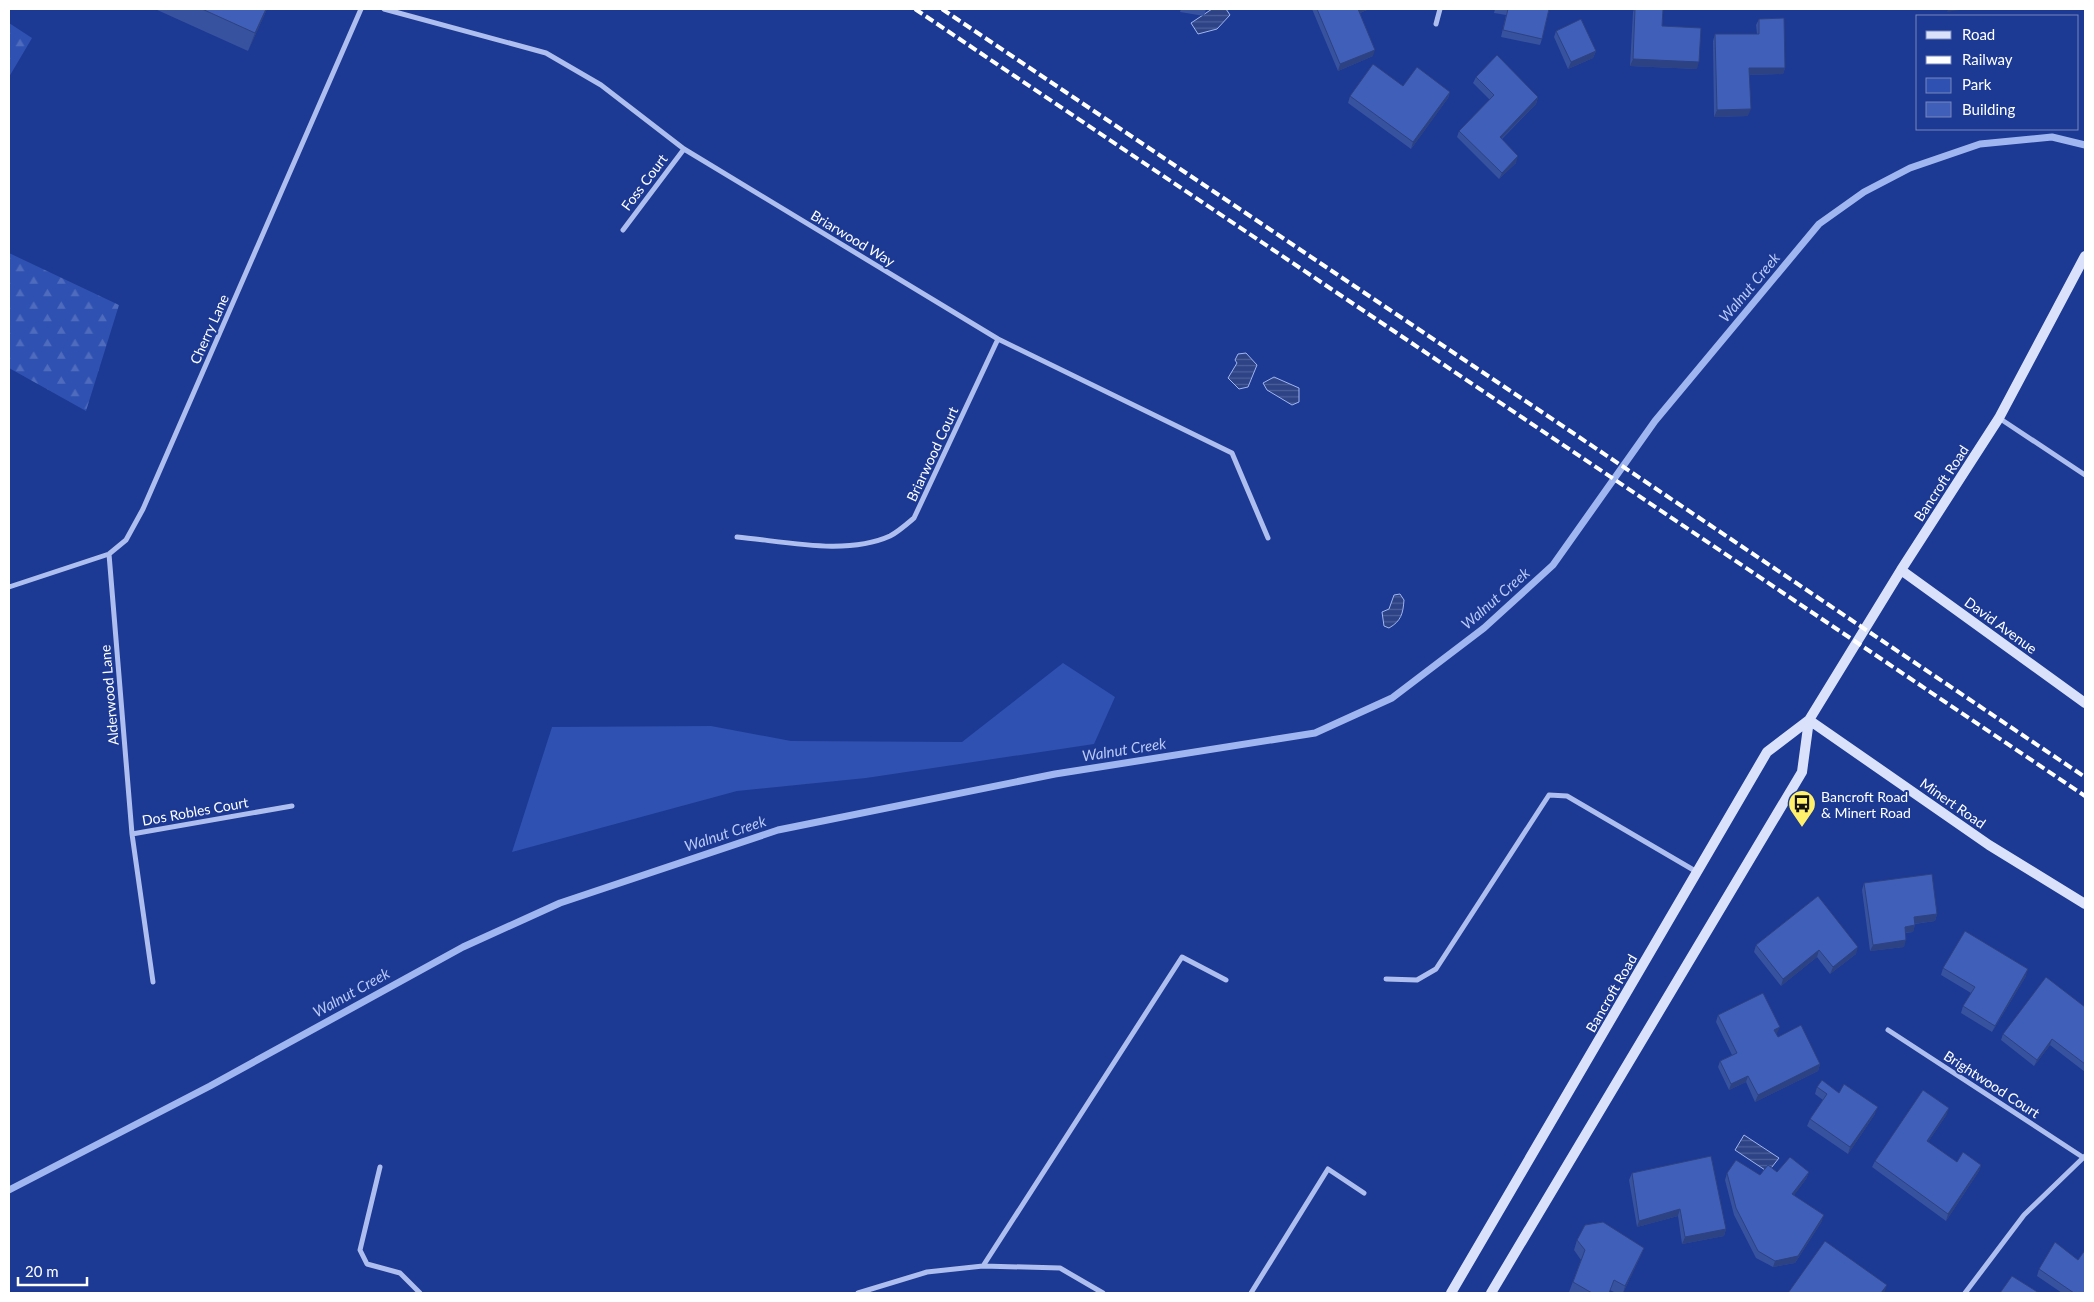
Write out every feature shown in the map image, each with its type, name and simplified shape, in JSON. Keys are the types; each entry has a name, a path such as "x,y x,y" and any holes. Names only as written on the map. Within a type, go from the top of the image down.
{"street":[{"name":"Cherry Lane","path":"9,587 109,554 126,540 143,509 361,9"},
{"name":"Briarwood Way","path":"384,9 546,53 601,85 684,149 998,340 1232,453 1268,538"},
{"path":"1436,24 1440,9"},
{"name":"Foss Court","path":"623,230 684,149"},
{"name":"Bancroft Road","path":"1451,1293 1767,752 1809,720 1901,570 2000,418 2085,256"},
{"name":"Briarwood Court","path":"737,537 841,547 865,545 891,536 914,518 998,340"},
{"path":"2000,418 2085,475"},
{"name":"Alderwood Lane","path":"109,554 132,834"},
{"name":"David Avenue","path":"1901,570 2085,703"},
{"name":"Bancroft Road","path":"1491,1293 1802,772 1809,720"},
{"name":"Minert Road","path":"1809,720 1989,845 2085,904"},
{"path":"1386,979 1417,980 1436,969 1549,795 1567,796 1697,872"},
{"name":"Dos Robles Court","path":"153,982 132,834 292,806"},
{"path":"983,1266 1182,957 1226,980"},
{"name":"Brightwood Court","path":"1888,1030 2084,1157"},
{"path":"1965,1293 2024,1215 2084,1157"},
{"path":"380,1167 360,1250 367,1264 400,1273 420,1293"},
{"path":"1251,1293 1328,1169 1364,1193"},
{"path":"858,1293 927,1272 983,1266 1060,1268 1103,1293"}],"green space":[{"path":"9,23 32,38 9,77"},
{"path":"9,253 119,305 86,411 9,368"},
{"path":"1063,663 1115,697 1094,744 866,778 737,791 512,852 552,727 711,726 791,741 962,742"}],"shaded area":[{"path":"1212,9 1226,9 1230,15 1217,29 1198,34 1191,23"},
{"path":"1246,353 1257,365 1248,387 1239,389 1228,378 1237,363 1235,360 1238,354"},
{"path":"1274,377 1299,388 1299,402 1292,405 1267,390 1263,383"},
{"path":"1400,594 1404,600 1401,617 1389,628 1384,626 1382,612 1389,609 1394,595"},
{"path":"1744,1135 1779,1158 1768,1172 1735,1150"}],"building":[{"path":"202,9 266,9 255,33"},
{"path":"1317,9 1358,9 1375,50 1340,64"},
{"path":"1508,9 1549,9 1542,39 1503,30"},
{"path":"1635,9 1663,9 1662,26 1701,28 1699,62 1633,59"},
{"path":"1784,18 1785,68 1749,68 1751,109 1717,110 1715,34 1759,34 1759,19"},
{"path":"1581,19 1596,51 1571,62 1556,31"},
{"path":"1497,55 1538,97 1500,137 1518,156 1502,173 1459,131 1494,95 1476,77"},
{"path":"1373,64 1403,86 1417,67 1450,92 1413,142 1350,96"},
{"path":"1932,874 1937,914 1914,917 1915,925 1905,927 1906,940 1873,945 1864,883"},
{"path":"1818,896 1858,947 1833,967 1819,950 1783,979 1756,945"},
{"path":"1965,931 2028,969 1995,1026 1963,1006 1975,987 1943,968"},
{"path":"2046,977 2085,1007 2085,1064 2052,1039 2037,1060 2003,1034"},
{"path":"1763,993 1780,1027 1774,1030 1778,1037 1801,1025 1820,1064 1758,1095 1748,1076 1731,1084 1720,1061 1737,1053 1718,1015"},
{"path":"1822,1080 1839,1093 1844,1084 1878,1107 1850,1147 1810,1119 1827,1094 1817,1087"},
{"path":"1923,1090 1949,1108 1927,1141 1957,1162 1963,1152 1981,1165 1948,1214 1875,1161"},
{"path":"1711,1156 1726,1229 1685,1237 1680,1209 1639,1221 1632,1173"},
{"path":"1790,1157 1809,1172 1792,1194 1824,1215 1798,1256 1775,1261 1758,1251 1736,1208 1727,1173 1736,1160 1760,1175 1768,1165 1777,1172"},
{"path":"1603,1222 1644,1248 1625,1286 1614,1280 1609,1293 1592,1293 1573,1282 1585,1250 1577,1240 1585,1225"},
{"path":"1825,1241 1887,1285 1881,1293 1788,1293"},
{"path":"2055,1242 2078,1260 2085,1250 2085,1293 2074,1293 2039,1269"},
{"path":"2012,1276 2039,1293 2000,1293"}],"waterway":[{"name":"Walnut Creek","path":"9,1190 210,1086 463,947 560,903 778,830 1055,774 1315,733 1392,698 1484,628 1553,565 1655,421 1819,224 1864,192 1910,168 1980,144 2052,137 2085,145"}],"railway":[{"path":"915,9 2085,796"},
{"path":"942,9 2085,777"}],"place":[{"name":"Bancroft Road & Minert Road","path":"1802,828"}]}
